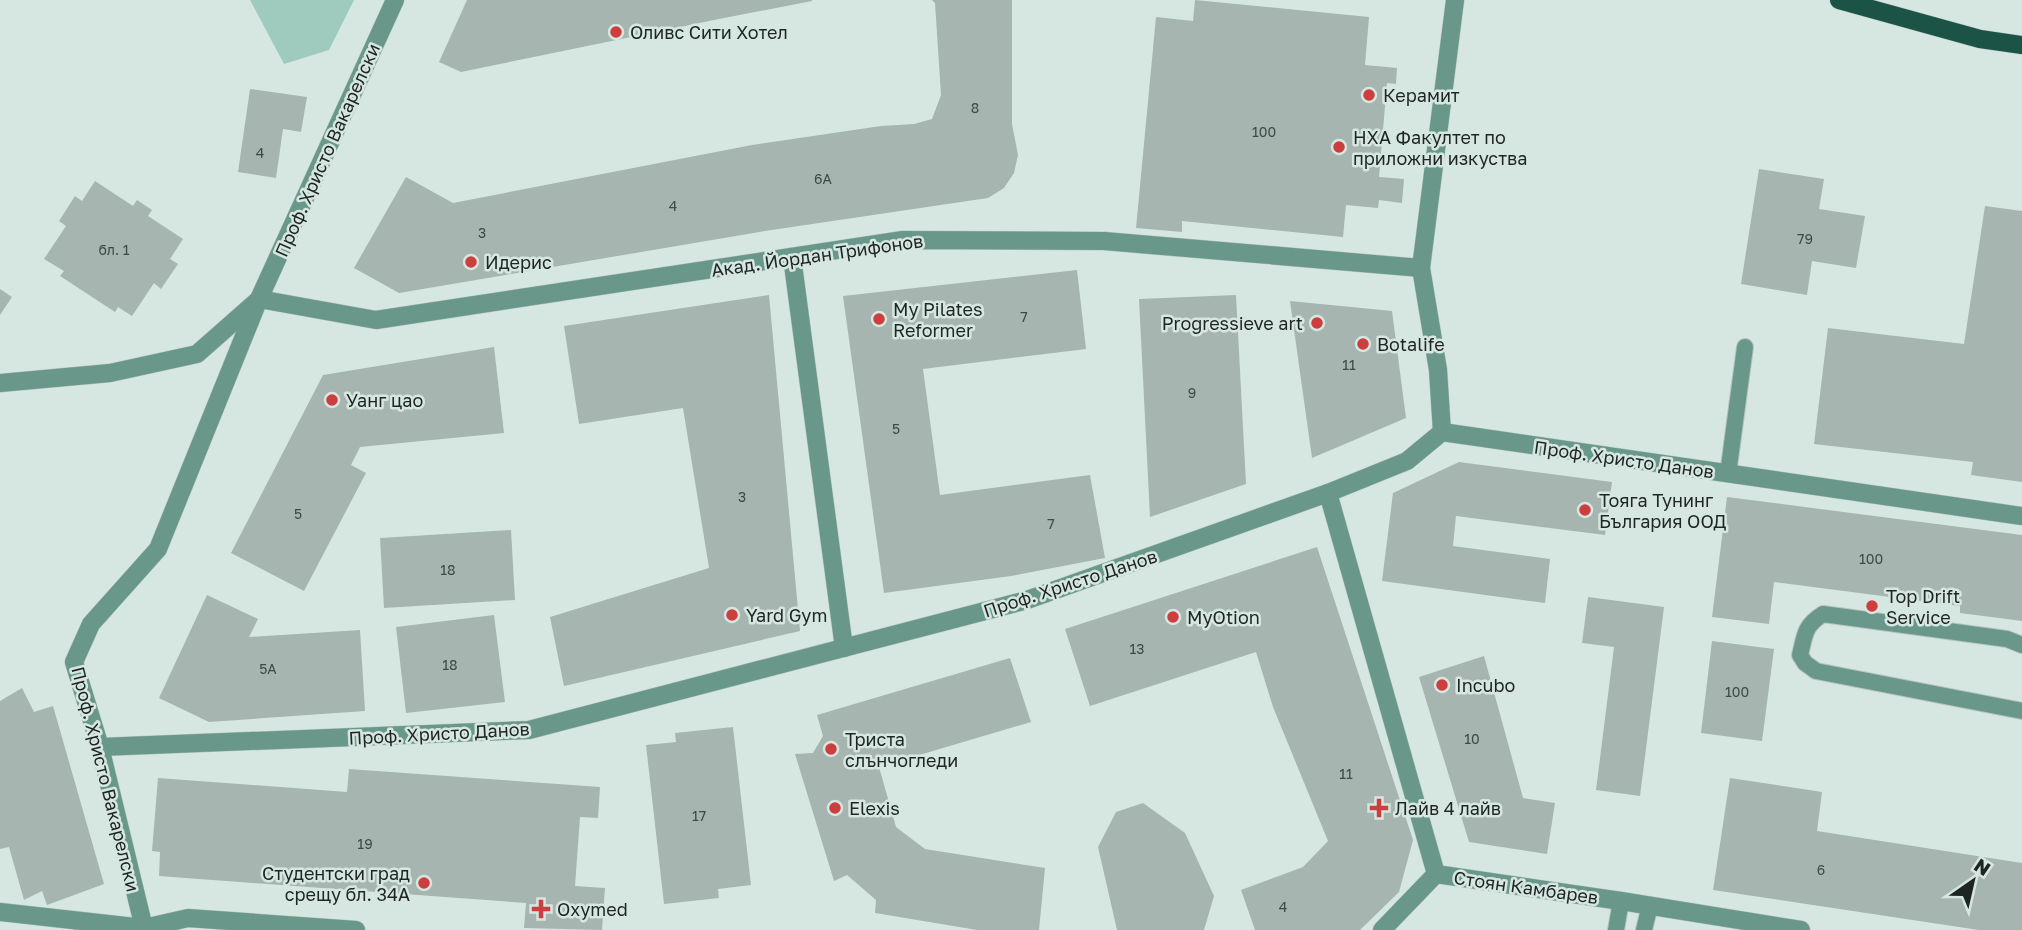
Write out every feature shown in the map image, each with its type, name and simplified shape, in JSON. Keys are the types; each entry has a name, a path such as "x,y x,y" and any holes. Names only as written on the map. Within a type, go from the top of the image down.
{"main road":[{"path":"1839,0 1980,39 2022,45"}],"street":[{"name":"Проф. Христо Вакарелски","path":"144,929 100,747 74,662 91,624 158,549 259,299 395,0"},
{"path":"1442,432 1438,370 1421,268 1455,0"},
{"name":"Акад. Йордан Трифонов","path":"259,299 376,320 903,240 1104,241 1421,268"},
{"path":"792,257 844,648"},
{"name":"Проф. Христо Вакарелски","path":"0,383 110,373 197,354 259,299"},
{"name":"Проф. Христо Данов","path":"100,747 529,730 1027,600 1328,493 1407,461 1442,432 2022,516"},
{"name":"Стоян Камбарев","path":"1328,493 1436,874 1799,930"},
{"path":"1382,930 1436,874"},
{"path":"0,912 144,929 188,918 356,930"}],"lane":[{"path":"1728,474 1745,348"},
{"path":"2022,645 2007,639 1823,614 1806,629 1800,655 1805,663 1816,671 2022,711"},
{"path":"1616,930 1621,901"},
{"path":"1644,930 1650,905"}],"green space":[{"path":"250,0 354,0 329,50 284,64"}],"building":[{"path":"467,0 812,1 461,72 439,62"},
{"path":"932,0 1012,0 1012,124 1018,155 1014,173 1004,188 988,198 765,231 399,293 354,268 406,177 453,203 752,145 881,126 914,124 932,119 941,95 935,3"},
{"path":"1195,0 1369,17 1365,65 1397,68 1396,84 1387,83 1379,177 1404,179 1402,203 1379,200 1378,208 1346,205 1343,237 1182,221 1182,232 1136,228 1156,17 1193,21"},
{"path":"250,89 307,97 301,132 283,129 276,178 238,172"},
{"path":"1759,169 1824,179 1819,209 1865,216 1856,268 1812,261 1807,295 1741,284"},
{"path":"95,181 133,206 137,200 152,210 148,216 183,239 170,259 178,264 161,289 154,283 132,316 118,307 115,312 60,276 64,271 44,259 66,226 59,221 75,196 82,201"},
{"path":"1985,206 2022,211 2022,482 1971,475 1973,462 1814,444 1828,328 1964,344"},
{"path":"1077,270 1086,349 923,369 940,495 1090,475 1105,558 1011,576 884,593 843,296"},
{"path":"0,289 12,297 0,315"},
{"path":"769,295 800,631 564,686 550,617 709,568 683,408 579,424 564,326"},
{"path":"1236,295 1246,484 1150,517 1139,299"},
{"path":"1290,301 1392,311 1406,418 1312,458"},
{"path":"494,347 504,433 360,447 351,465 366,473 304,591 231,553 323,375"},
{"path":"1459,462 1612,482 1605,535 1456,516 1453,546 1550,559 1545,603 1382,581 1393,493"},
{"path":"1727,497 2022,535 2022,621 1960,613 1960,606 1774,582 1769,624 1712,617"},
{"path":"511,530 515,600 384,608 380,538"},
{"path":"1317,547 1413,840 1399,892 1360,930 1255,930 1241,890 1303,867 1328,841 1273,707 1256,652 1090,706 1065,629"},
{"path":"207,595 258,619 249,637 360,630 365,711 209,722 159,698"},
{"path":"1588,597 1664,607 1640,796 1596,790 1614,647 1582,643"},
{"path":"494,615 505,702 406,713 396,627"},
{"path":"1712,641 1774,649 1762,741 1701,733"},
{"path":"1484,656 1523,798 1555,803 1547,854 1469,842 1419,677"},
{"path":"1010,658 1031,722 879,767 896,827 925,849 1045,868 1039,930 977,930 875,913 876,900 847,875 834,881 795,754 813,753 823,736 817,715"},
{"path":"22,688 34,712 53,706 104,884 47,905 42,891 24,900 9,847 0,849 0,701"},
{"path":"733,727 751,885 718,889 719,898 664,904 646,745 676,742 675,733"},
{"path":"349,769 600,787 598,818 580,817 575,886 605,888 602,930 524,928 526,903 159,876 160,852 152,851 158,778 347,792"},
{"path":"1730,778 1822,792 1817,831 2022,863 2022,930 1979,930 1713,890"},
{"path":"1143,803 1185,833 1214,896 1204,930 1117,930 1098,847 1116,812"}],"place":[{"name":"Оливс Сити Хотел","path":"616,32"},
{"name":"Керамит","path":"1369,95"},
{"name":"НХА Факултет по приложни изкуства","path":"1339,147"},
{"name":"Идерис","path":"471,262"},
{"name":"My Pilates Reformer","path":"879,319"},
{"name":"Progressieve art","path":"1317,323"},
{"name":"Botalife","path":"1363,344"},
{"name":"Уанг цао","path":"332,400"},
{"name":"Тояга Тунинг България ООД","path":"1585,510"},
{"name":"Top Drift Service","path":"1872,606"},
{"name":"Yard Gym","path":"732,615"},
{"name":"MyOtion","path":"1173,617"},
{"name":"Incubo","path":"1442,685"},
{"name":"Триста слънчогледи","path":"831,749"},
{"name":"Elexis","path":"835,808"},
{"name":"Лайв 4 лайв","path":"1379,808"},
{"name":"Студентски град срещу бл. 34А","path":"424,883"},
{"name":"Oxymed","path":"541,909"}]}
